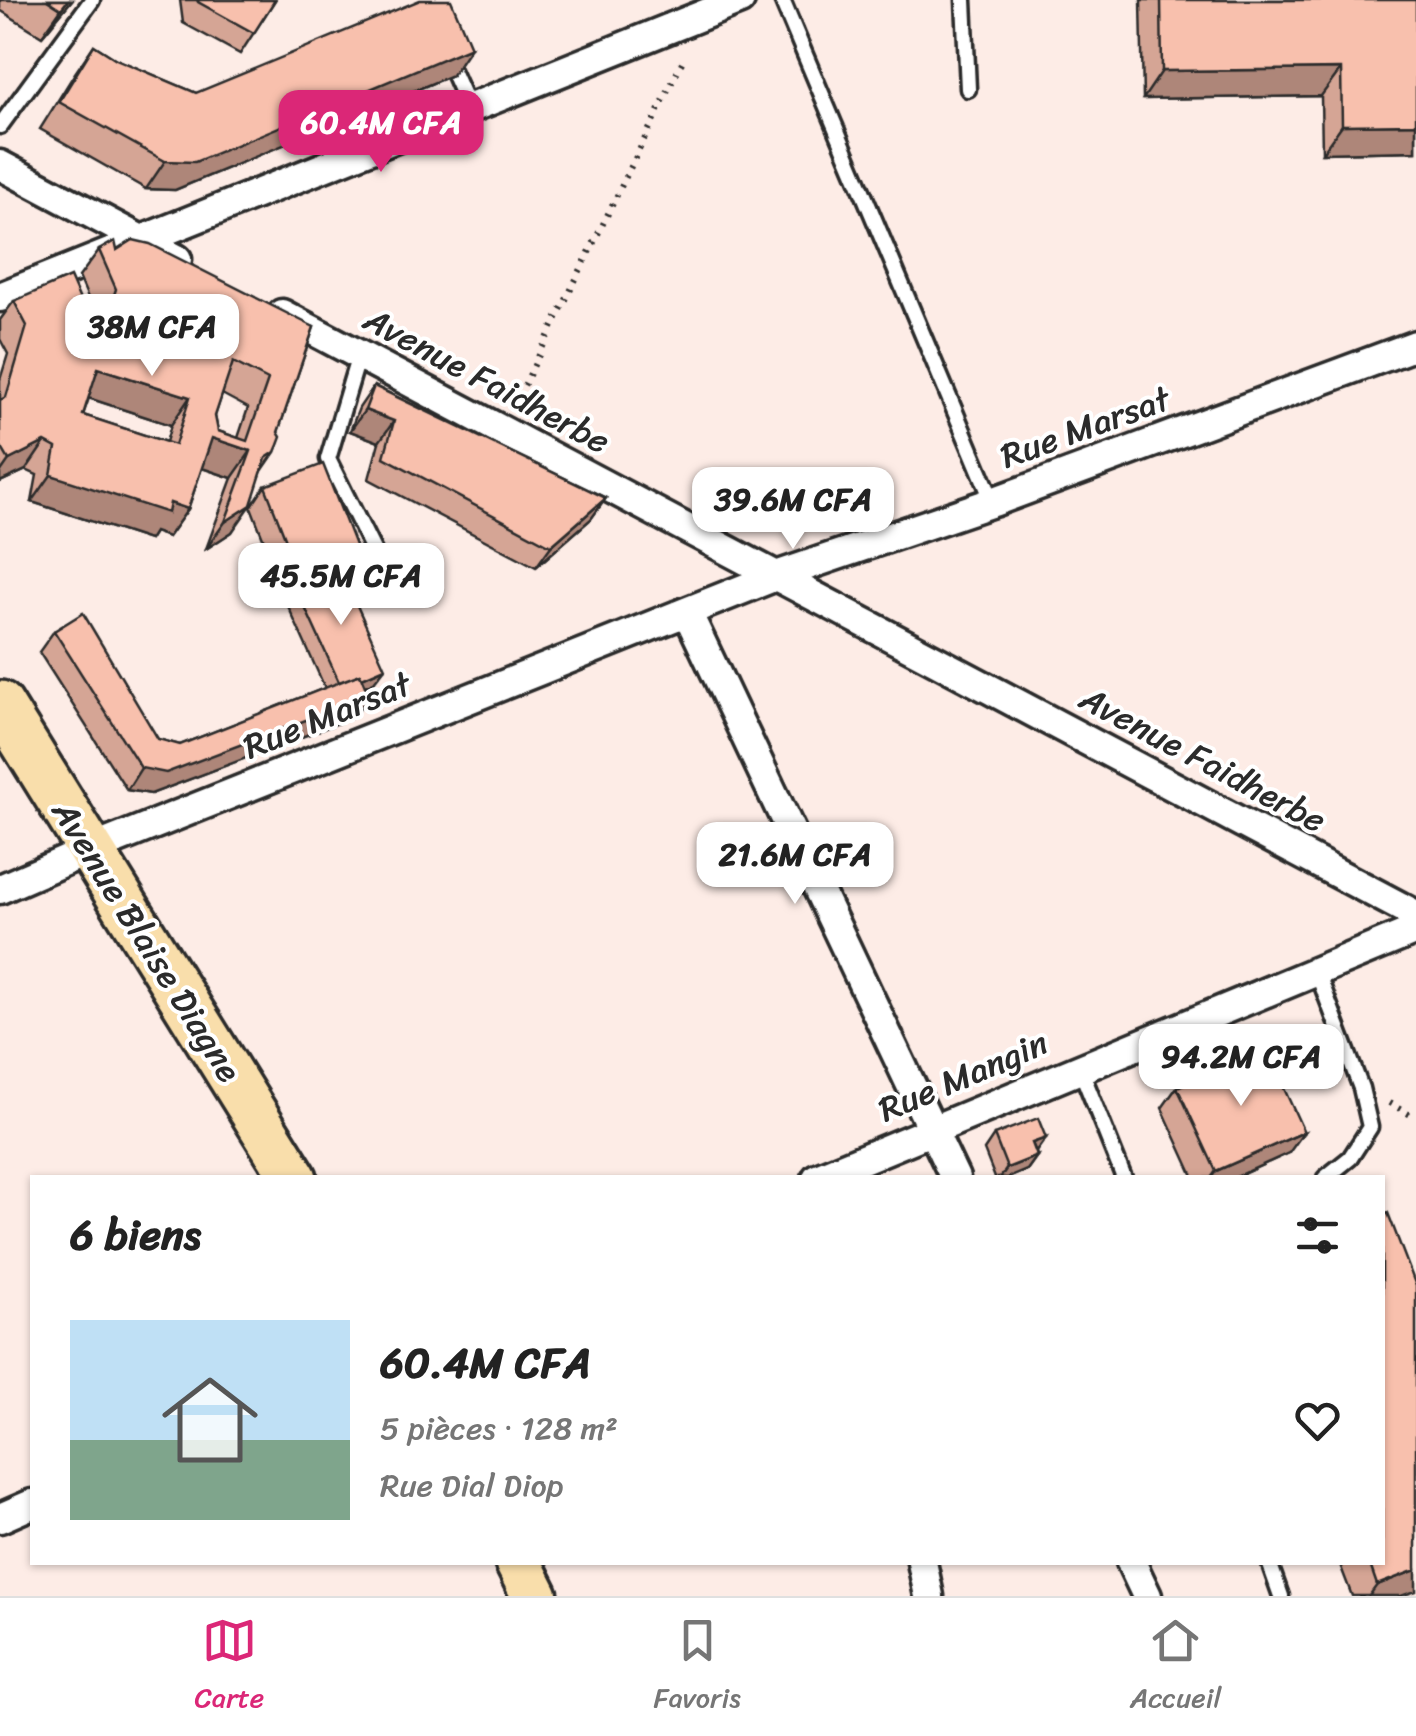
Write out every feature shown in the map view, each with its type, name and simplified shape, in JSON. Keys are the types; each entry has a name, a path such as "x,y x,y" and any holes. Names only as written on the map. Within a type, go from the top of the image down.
{"main road":[{"name":"Avenue Blaise Diagne","path":"0,704 292,1175"},
{"path":"520,1565 535,1596"}],"street":[{"path":"0,298 740,0"},
{"path":"1,167 192,267"},
{"name":"Avenue Faidherbe","path":"259,302 1416,914"},
{"name":"Rue Marsat","path":"0,889 776,576 993,502 1416,345"},
{"path":"687,612 954,1175"},
{"name":"Rue Mangin","path":"824,1175 1416,930"},
{"path":"0,1518 30,1505"},
{"path":"923,1565 929,1596"},
{"path":"1133,1565 1147,1596"}],"lane":[{"path":"0,126 92,0"},
{"path":"782,0 993,502"},
{"path":"964,0 968,89"},
{"path":"441,45 469,109"},
{"path":"359,355 328,459 388,580"},
{"path":"1317,972 1361,1088 1370,1128 1350,1158 1329,1175"},
{"path":"1080,1068 1123,1175"},
{"path":"1270,1565 1282,1596"}],"path":[{"path":"502,431 705,14"}],"building":[{"path":"47,0 68,0 61,9"},
{"path":"197,0 275,0 254,33"},
{"path":"420,0 451,0 471,47 195,162 165,161 59,102 94,45 116,59 196,93"},
{"path":"1161,0 1416,0 1416,124 1342,125 1341,69 1162,71"},
{"path":"133,240 150,244 314,327 278,432 281,437 275,452 266,458 251,505 225,522 251,451 212,438 188,509 170,503 168,513 51,475 56,448 45,442 9,460 0,445 0,400 6,397 27,326 14,301 70,277 83,307 110,307 116,289 99,250 115,241 117,250","holes":["233,362 268,380 247,441 218,431 215,416","98,368 190,397 175,445 83,415"]},
{"path":"374,386 606,498 551,546 384,457 394,421 365,410"},
{"path":"323,464 358,553 300,576 265,486"},
{"path":"342,572 385,668 339,682 298,592"},
{"path":"83,613 158,739 180,745 360,674 369,696 166,773 141,768 54,631"},
{"path":"1265,1047 1304,1132 1216,1171 1177,1087"},
{"path":"1038,1118 1046,1138 1032,1143 1037,1156 1007,1168 994,1135"},
{"path":"1388,1213 1416,1286 1416,1570 1377,1585 1370,1565 1385,1565"}]}
